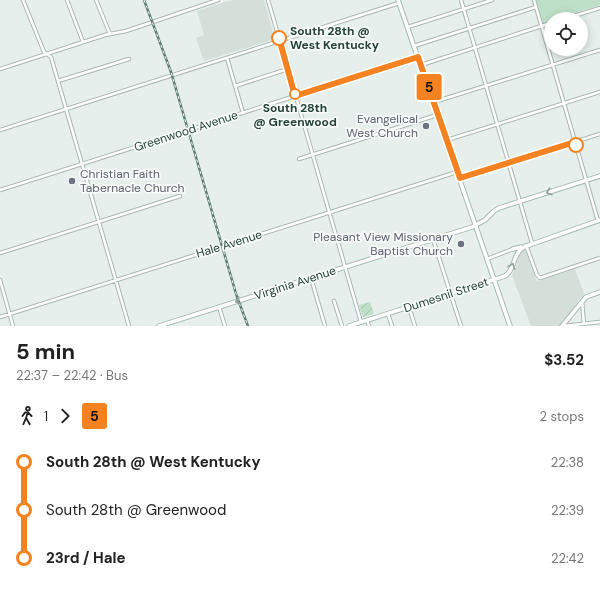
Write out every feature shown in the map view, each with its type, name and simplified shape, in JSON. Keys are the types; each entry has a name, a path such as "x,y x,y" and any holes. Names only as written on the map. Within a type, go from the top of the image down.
{"main road":[{"path":"399,2 510,326"},
{"name":"Virginia Avenue","path":"159,326 475,225 485,220 496,210 600,176"},
{"name":"Dumesnil Street","path":"513,250 599,220"},
{"name":"Dumesnil Street","path":"349,326 505,276 514,266 518,252 526,246"},
{"path":"563,326 586,297 600,292"}],"street":[{"path":"23,0 46,54 51,57 130,326"},
{"path":"67,0 83,42"},
{"path":"96,0 110,34"},
{"path":"0,69 83,42 126,31 218,0"},
{"path":"268,0 361,322"},
{"path":"461,0 532,244"},
{"path":"408,27 492,0"},
{"path":"534,0 599,220"},
{"path":"0,130 399,2"},
{"path":"414,46 536,7"},
{"path":"587,12 600,8"},
{"path":"421,64 542,26"},
{"path":"434,102 600,50"},
{"name":"Greenwood Avenue","path":"0,190 418,57"},
{"path":"227,58 242,113"},
{"path":"58,81 129,59"},
{"path":"235,86 288,69"},
{"path":"447,140 600,92"},
{"path":"299,159 438,115"},
{"path":"460,178 600,134"},
{"name":"Hale Avenue","path":"0,317 458,171"},
{"path":"0,253 180,196"},
{"path":"433,239 461,326"},
{"path":"526,246 539,278 547,277 600,258"},
{"name":"Dumesnil Street","path":"486,259 513,250"},
{"path":"311,278 325,326"},
{"path":"0,280 13,326"},
{"path":"334,301 342,326"},
{"path":"582,301 584,324"},
{"path":"219,307 225,326"},
{"path":"409,307 415,326"},
{"path":"388,314 392,326"},
{"path":"367,320 369,326"},
{"path":"563,326 600,322"}],"shaded area":[{"path":"232,0 264,0 275,39 204,61 196,38 204,35 197,11"},
{"path":"525,249 536,280 538,281 575,269 584,294 559,326 531,326 512,275 516,268 519,255"}],"green space":[{"path":"536,0 600,0 600,5 578,12 544,12 544,23 542,22"},
{"path":"370,302 374,314 363,317 359,305"}],"railway":[{"path":"144,0 171,72 237,297 248,326"}],"bus line":[{"name":"5","path":"279,38 295,96 418,57 460,178 575,142 576,145"}],"place":[{"name":"South 28th @ West Kentucky","path":"279,38"},
{"name":"South 28th @ Greenwood","path":"295,94"},
{"name":"Evangelical West Church","path":"426,126"},
{"name":"Christian Faith Tabernacle Church","path":"72,181"},
{"name":"Pleasant View Missionary Baptist Church","path":"461,244"}]}
